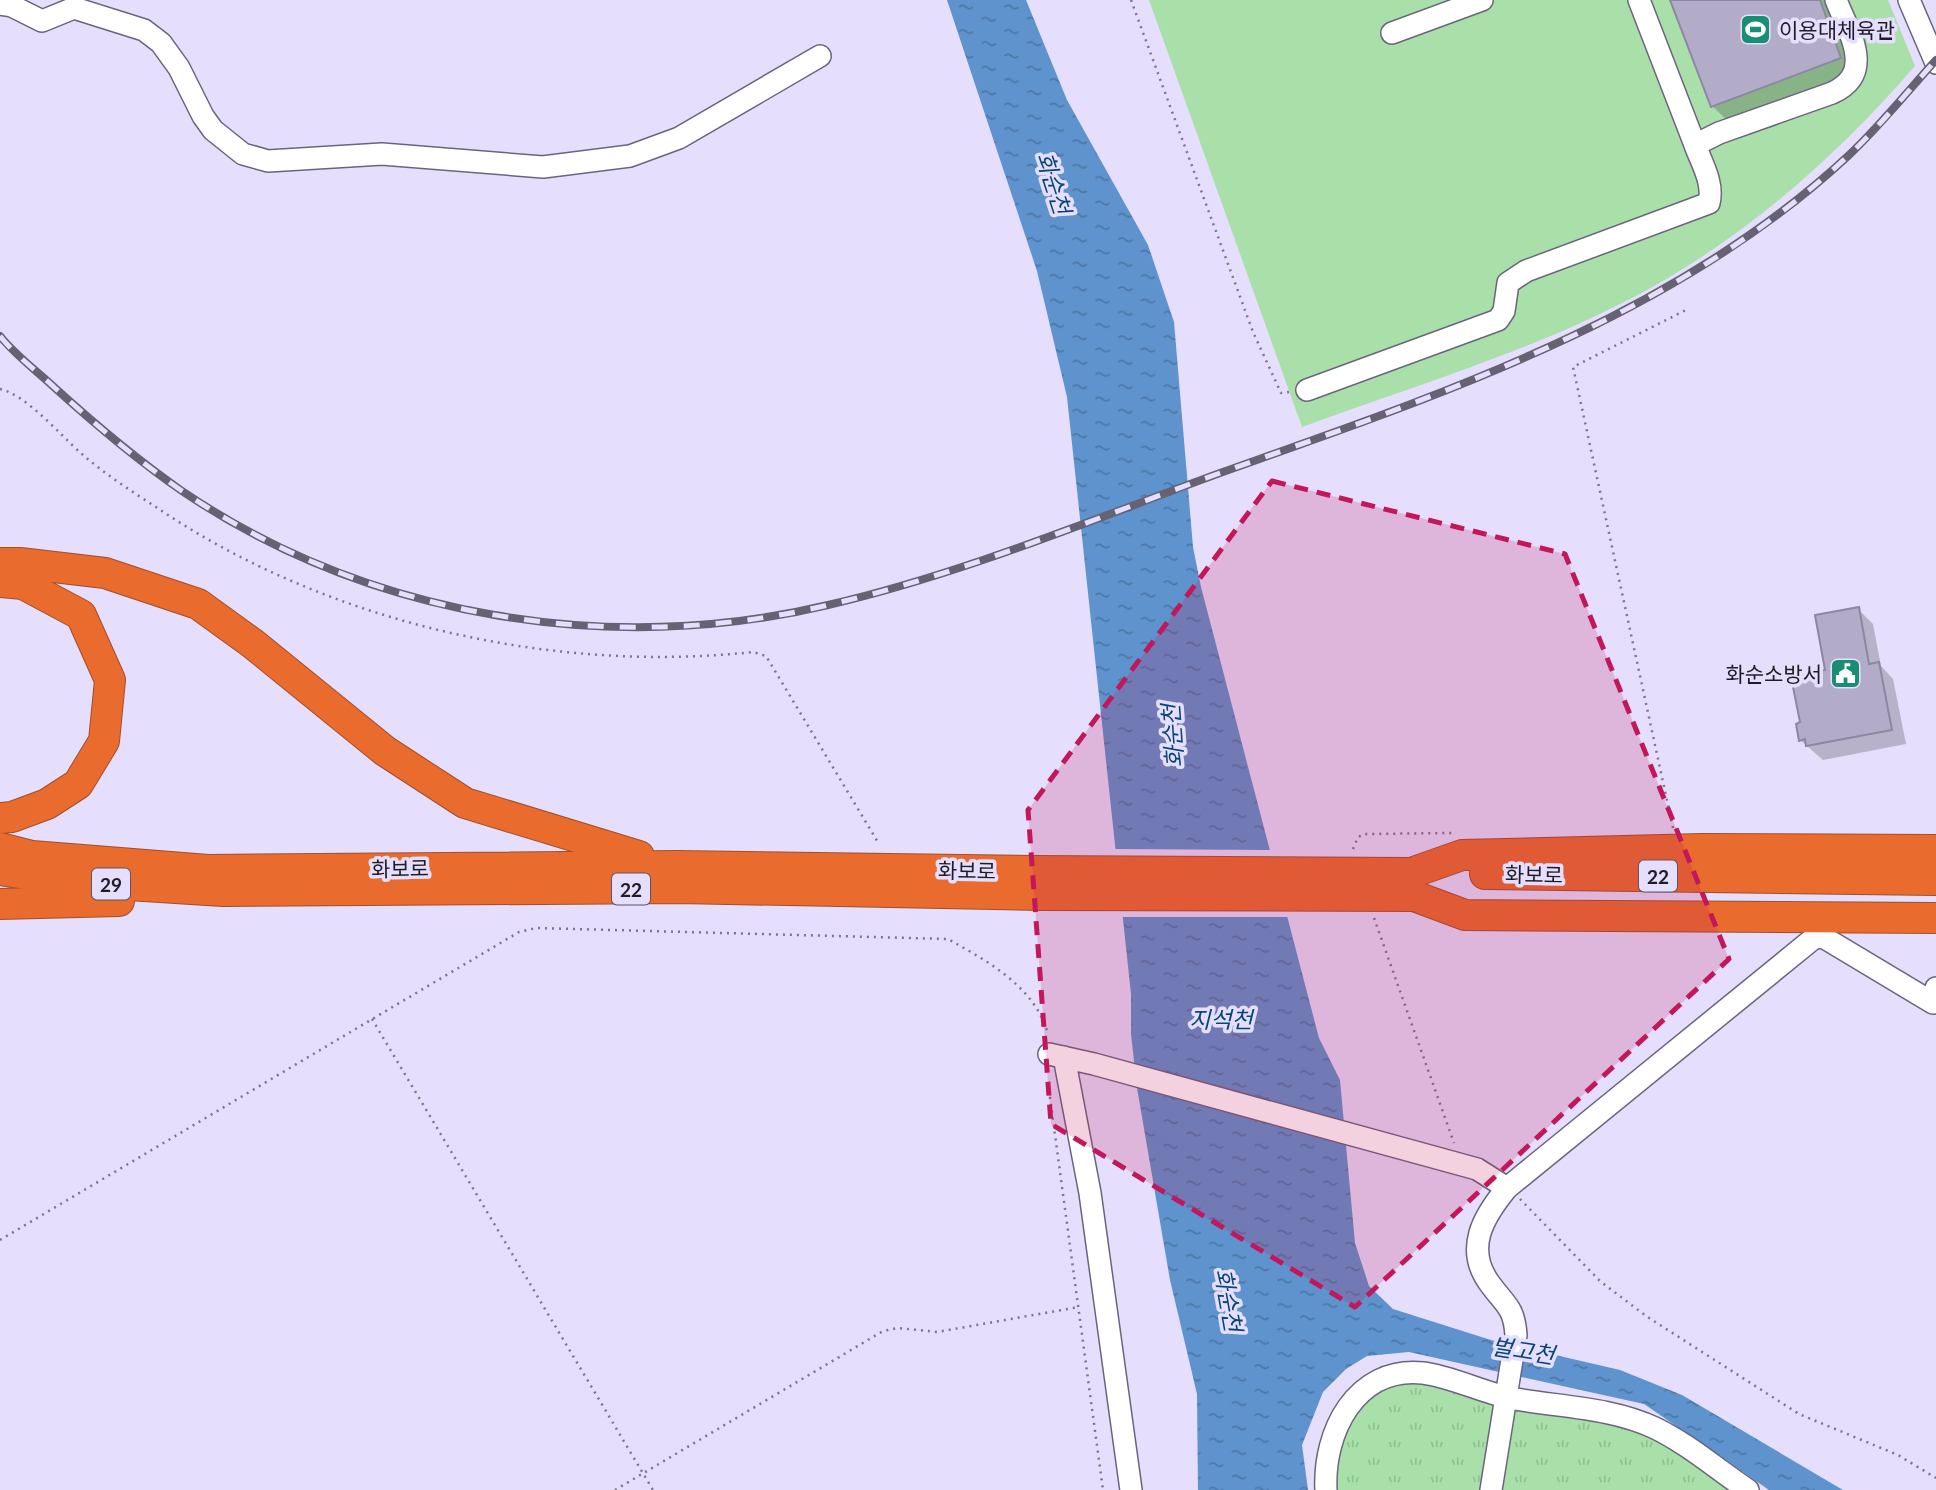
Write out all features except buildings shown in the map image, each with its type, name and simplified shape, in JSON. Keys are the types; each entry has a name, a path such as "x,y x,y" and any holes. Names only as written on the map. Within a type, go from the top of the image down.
{"highway":[{"name":"22","path":"0,563 105,573 198,604 252,643 385,751 465,803 576,839 677,866"},
{"path":"0,582 23,584 81,615 110,680 104,741 78,784 47,804 12,817 0,818"},
{"name":"화보로","path":"0,848 32,856 215,880 679,888 1036,883 1905,890 1936,880"},
{"path":"1936,850 1717,849 1462,855 1412,884 1465,915 1936,919"},
{"name":"화보로","path":"0,870 81,882 677,866 1036,883"},
{"name":"22","path":"0,904 103,902 215,880"},
{"name":"화보로","path":"1905,890 1936,903"}],"street":[{"path":"1392,33 1482,0"},
{"path":"1307,390 1498,320 1504,311 1508,283 1526,271 1709,203 1712,192 1709,181 1639,0"},
{"path":"1695,145 1718,133 1846,86 1854,73 1857,54 1836,0"},
{"path":"1909,0 1936,63"},
{"path":"0,4 12,6 42,21 74,8 144,30 161,43 179,68 213,130 243,154 268,161 382,154 543,167 631,156 679,138 820,56"},
{"path":"1675,836 1717,837 1717,849"},
{"path":"1902,850 1936,838"},
{"path":"1491,1490 1516,1343 1514,1314 1488,1282 1477,1259 1478,1236 1486,1214 1507,1188 1814,938 1823,937 1935,999"},
{"path":"1131,1490 1090,1193 1056,1056 1094,1064 1458,1165 1507,1188"},
{"path":"1326,1490 1328,1450 1337,1423 1349,1404 1373,1382 1400,1374 1428,1374 1636,1420 1659,1430 1748,1490"}],"path":[{"path":"1131,0 1253,332 1281,393 1307,390"},
{"path":"1675,836 1573,367 1686,310"},
{"path":"0,389 26,404 85,457 197,534 282,578 348,603 426,628 517,645 654,657 753,652 766,656 879,845"},
{"path":"1353,853 1354,843 1364,834 1457,833"},
{"path":"1371,913 1395,971 1458,1165"},
{"path":"0,1240 519,932 536,928 948,939 982,958 1032,999 1043,1018 1056,1056 1050,1115 1103,1490"},
{"path":"372,1018 653,1490"},
{"path":"1507,1188 1600,1281 1646,1316 1799,1414 1898,1455 1936,1478"},
{"path":"615,1490 883,1331 898,1328 937,1332 1079,1307"}],"highlighted area":[{"path":"1272,481 1565,554 1729,959 1355,1307 1051,1124 1028,810"}],"green space":[{"path":"1149,0 1888,0 1915,66 1855,131 1791,190 1757,218 1685,268 1606,311 1521,348 1302,427"},
{"path":"1414,1381 1532,1411 1630,1428 1753,1490 1331,1490 1342,1430 1356,1404 1381,1387"}],"water":[{"name":"지석천","path":"947,0 1026,0 1067,100 1148,245 1174,322 1193,547 1201,587 1319,1038 1340,1080 1355,1243 1369,1286 1393,1309 1491,1340 1620,1370 1682,1395 1843,1490 1769,1490 1644,1404 1409,1352 1367,1356 1346,1369 1323,1392 1302,1445 1308,1490 1198,1490 1197,1394 1170,1280 1137,1088 1131,1034 1131,994 1067,397 1037,271"}],"pier":[{"path":"1112,849 1274,850 1292,917 1120,917"}],"railway":[{"path":"0,336 102,429 182,491 254,534 331,569 411,596 493,615 577,625 661,627 745,620 828,605 977,562 1386,413 1551,346 1631,307 1707,263 1780,213 1848,156 1936,60"}],"place":[{"name":"이용대체육관","path":"1756,29"},
{"name":"화순소방서","path":"1845,673"}],"water label":[{"name":"화순천","path":"1054,183"},
{"name":"화순천","path":"1172,736"},
{"name":"화순천","path":"1229,1300"},
{"name":"벌고천","path":"1523,1350"}]}
